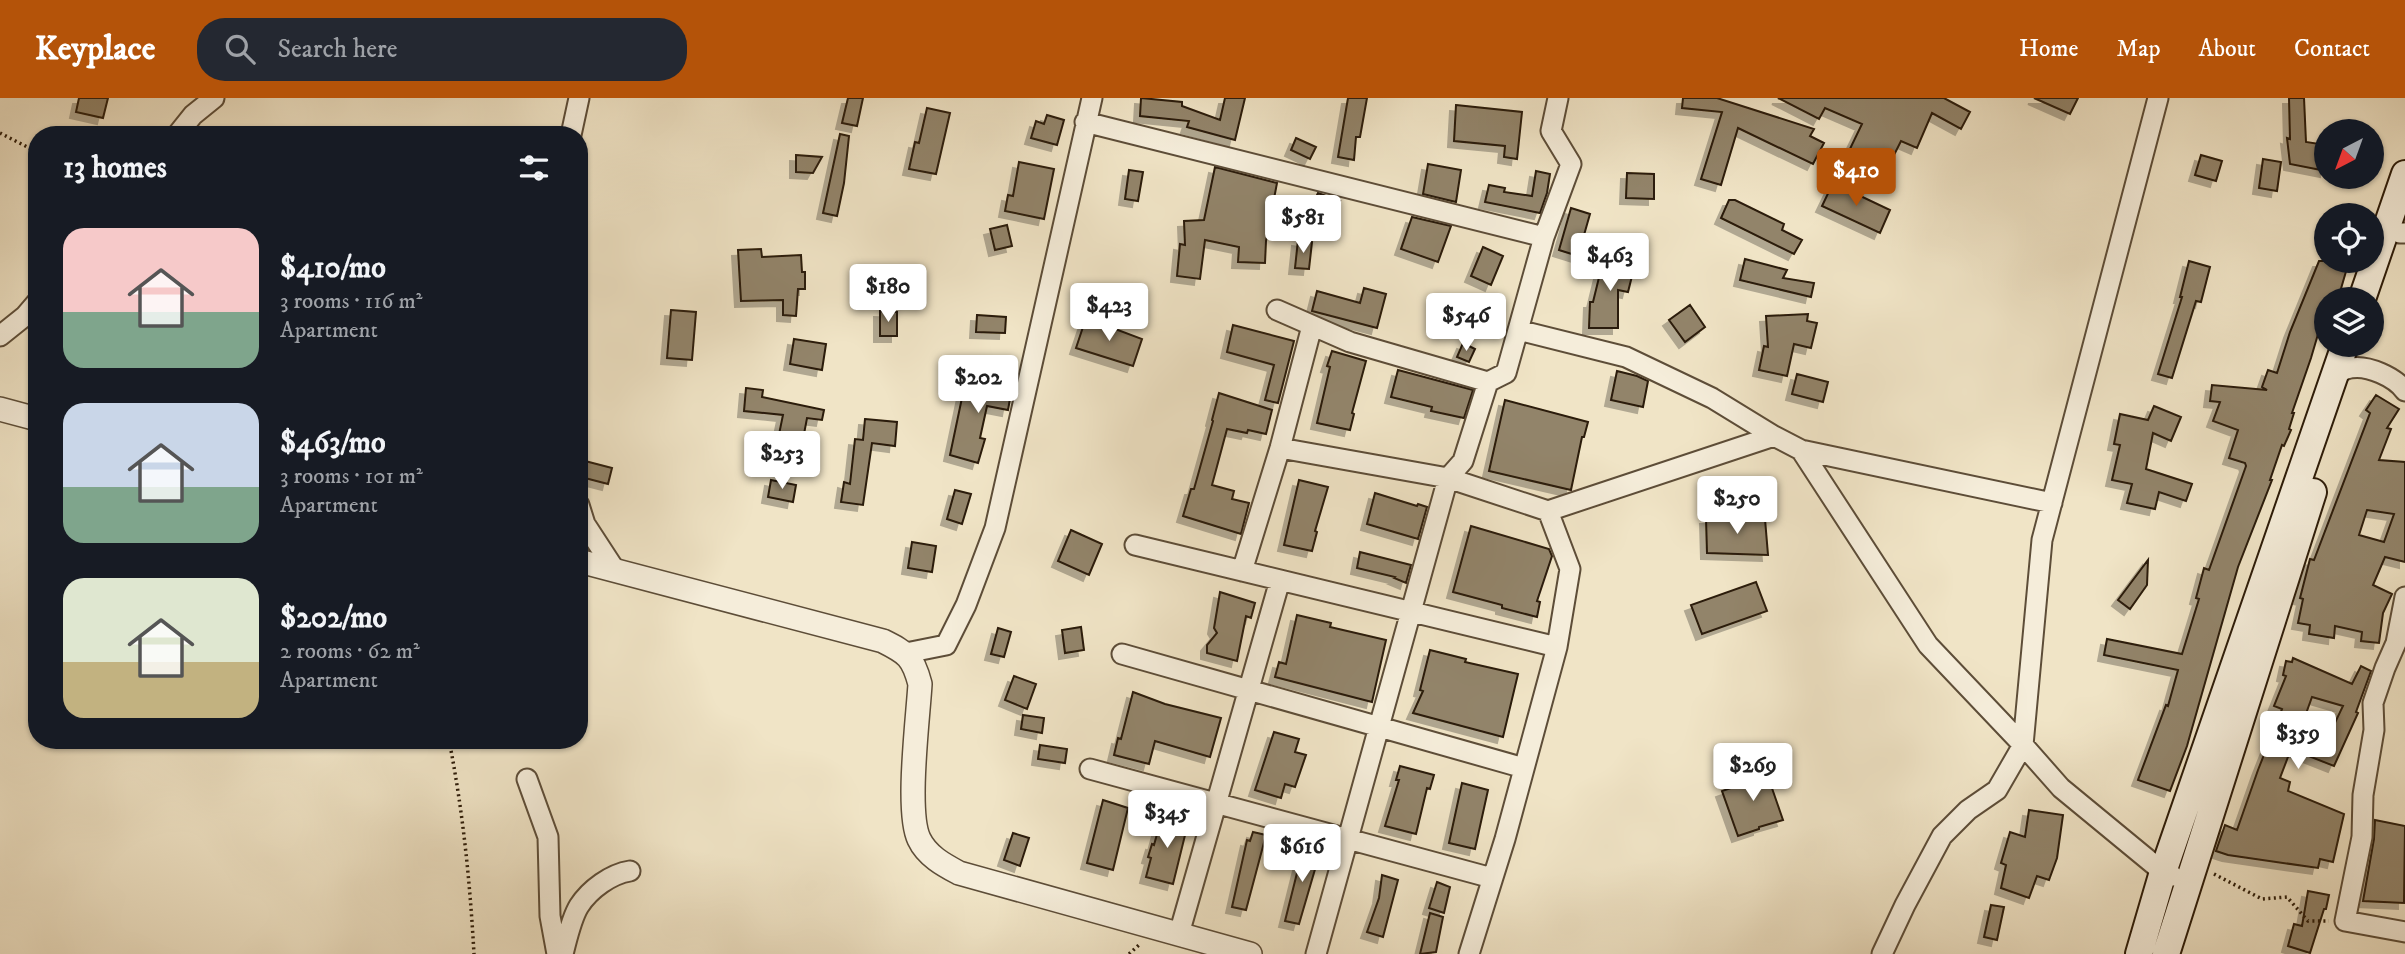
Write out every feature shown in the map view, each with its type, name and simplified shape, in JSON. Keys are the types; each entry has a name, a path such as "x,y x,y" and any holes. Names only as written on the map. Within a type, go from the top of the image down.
{"main road":[{"path":"2366,287 2405,174"},
{"path":"2381,287 2403,227"},
{"path":"2138,954 2163,872 2348,358"},
{"path":"2166,954 2348,358"}],"street":[{"path":"184,126 214,98"},
{"path":"572,126 579,98"},
{"path":"906,653 946,645 966,605 995,528 1092,98"},
{"path":"1277,310 1350,342 1488,382 1506,373 1545,237 1571,164 1551,131 1558,98"},
{"path":"1882,954 1942,836 1968,810 1997,790 2023,745 2042,540 2158,98"},
{"path":"1085,122 1545,237"},
{"path":"0,336 28,312"},
{"path":"1242,571 1280,448 1312,326"},
{"path":"1518,330 1626,357 1712,398 1801,450 2052,503"},
{"path":"2348,358 2386,374 2405,391"},
{"path":"1316,954 1448,478 1463,461 1488,382"},
{"path":"0,410 28,417"},
{"path":"1280,448 1448,478 1548,511 1774,436"},
{"path":"1801,450 1928,645 2061,788 2163,872 2190,873"},
{"path":"1469,954 1524,768 1556,647 1570,569 1548,511"},
{"path":"588,529 615,570"},
{"path":"1135,545 1556,647"},
{"path":"588,563 883,641 906,653 915,665 920,684 913,818 919,841 935,860 960,873 1250,954"},
{"path":"1179,934 1280,580"},
{"path":"2405,597 2396,643 2373,703 2374,730 2363,795 2362,837 2345,922 2405,932"},
{"path":"1122,654 1524,768"},
{"path":"1090,769 1492,878"},
{"path":"527,779 548,837 550,916 557,954"},
{"path":"563,954 579,906 599,885 619,873 630,871"}],"path":[{"path":"0,133 28,147"},
{"path":"451,749 470,881 474,954"},
{"path":"2190,873 2262,899 2287,897 2308,921 2345,922"}],"building":[{"path":"79,98 108,98 103,118 76,112"},
{"path":"848,98 863,98 857,126 842,123"},
{"path":"1141,98 1182,102 1182,106 1220,120 1225,98 1245,98 1235,140 1187,127 1189,121 1140,116"},
{"path":"1348,98 1367,98 1360,137 1356,137 1354,160 1338,157"},
{"path":"1683,98 1717,98 1814,129 1810,136 1824,143 1813,164 1738,128 1721,185 1701,179 1722,112 1682,108"},
{"path":"1778,98 1944,98 1970,112 1961,129 1932,113 1917,148 1901,141 1885,173 1847,155 1862,124 1825,108 1819,119"},
{"path":"2034,98 2078,98 2070,114"},
{"path":"2289,98 2304,98 2306,142 2314,143 2314,169 2290,164 2287,138 2290,139"},
{"path":"1456,105 1522,112 1517,159 1504,157 1505,146 1454,141"},
{"path":"927,108 950,113 936,174 909,169 915,142 919,143"},
{"path":"1047,115 1064,120 1057,145 1031,138 1036,121 1044,124"},
{"path":"840,134 849,136 837,216 823,213"},
{"path":"1296,138 1316,147 1310,159 1291,150"},
{"path":"796,155 822,157 813,173 796,172"},
{"path":"2201,155 2222,161 2216,181 2195,175"},
{"path":"2263,159 2281,162 2277,191 2259,188"},
{"path":"1019,162 1054,169 1044,219 1005,211 1008,195 1013,196"},
{"path":"1428,164 1461,170 1456,202 1423,194"},
{"path":"1215,167 1277,183 1266,241 1265,263 1238,262 1239,247 1205,240 1200,279 1177,276 1180,244 1185,245 1184,221 1204,220"},
{"path":"1129,170 1143,172 1138,201 1125,199"},
{"path":"1536,171 1550,174 1540,213 1485,202 1489,185 1505,188 1504,192 1532,196"},
{"path":"1627,173 1654,174 1654,199 1626,198"},
{"path":"1833,183 1890,210 1880,233 1822,206"},
{"path":"1318,193 1340,201 1329,223 1308,213"},
{"path":"1729,200 1735,200 1784,224 1782,230 1802,240 1794,254 1721,218"},
{"path":"1571,208 1590,214 1578,256 1559,250"},
{"path":"1412,217 1451,226 1438,262 1401,249"},
{"path":"1007,225 1012,246 995,250 990,229"},
{"path":"1298,240 1312,242 1309,269 1295,268"},
{"path":"1483,247 1503,256 1491,285 1471,276"},
{"path":"761,249 762,257 801,255 805,289 798,289 796,316 783,315 783,300 741,301 738,250"},
{"path":"1604,257 1635,264 1628,292 1618,290 1618,328 1589,328 1590,302 1593,302"},
{"path":"1745,259 1787,270 1783,278 1814,283 1811,297 1740,280"},
{"path":"2189,261 2210,267 2201,302 2196,301 2172,378 2158,374 2182,297"},
{"path":"2314,273 2346,273 2341,287 2314,287 2314,348 2292,413 2291,430 2284,446 2282,445 2272,480 2238,567 2187,746 2170,791 2138,780 2166,705 2168,706 2178,670 2104,655 2107,639 2182,654 2199,599 2196,598 2204,568 2209,570 2246,466 2245,463 2229,458 2238,430 2213,421 2220,402 2210,401 2212,385 2267,390 2262,387 2268,370 2277,373"},
{"path":"1364,288 1386,294 1377,328 1312,311 1317,291 1360,303"},
{"path":"1690,305 1705,327 1685,342 1669,320"},
{"path":"671,310 696,312 692,360 667,358"},
{"path":"880,311 897,312 897,336 880,336"},
{"path":"1808,314 1807,321 1817,323 1811,348 1794,344 1787,376 1759,370 1764,346 1768,347 1766,316"},
{"path":"977,315 1006,317 1005,333 976,332"},
{"path":"1086,318 1142,339 1133,366 1076,348"},
{"path":"1233,325 1294,341 1278,403 1265,400 1274,365 1227,352"},
{"path":"794,339 826,344 822,370 790,364"},
{"path":"1463,343 1475,349 1469,362 1457,357"},
{"path":"1332,351 1366,361 1350,430 1317,423"},
{"path":"1398,370 1473,390 1464,418 1431,411 1432,407 1391,397"},
{"path":"1617,371 1648,381 1643,407 1611,400"},
{"path":"1797,374 1828,382 1823,402 1792,394"},
{"path":"972,375 1013,382 1008,410 987,406 980,438 985,439 978,463 950,455 963,393 968,394"},
{"path":"746,388 763,390 762,397 824,410 822,420 807,418 801,450 777,444 783,415 744,411"},
{"path":"1219,393 1272,410 1266,434 1227,429 1212,485 1234,491 1232,499 1249,503 1241,534 1183,516 1191,489 1194,489"},
{"path":"2376,395 2399,409 2387,428 2391,429 2379,460 2405,462 2405,562 2385,557 2373,585 2392,594 2383,613 2379,643 2361,641 2362,632 2335,626 2334,638 2309,634 2310,625 2298,623 2303,599 2300,598 2310,559 2314,560 2370,413 2366,410","holes":["2367,510 2394,514 2384,542 2359,535"]},
{"path":"1505,400 1588,422 1582,437 1571,490 1489,471"},
{"path":"2154,406 2181,417 2171,441 2153,433 2146,469 2192,484 2186,501 2159,492 2155,509 2127,503 2132,484 2112,480 2120,445 2114,444 2120,414 2148,420"},
{"path":"865,419 897,422 895,446 872,443 863,505 841,502 844,482 850,484 855,439 863,440"},
{"path":"588,462 612,468 608,484 588,479"},
{"path":"771,480 796,485 793,502 768,497"},
{"path":"1299,480 1328,487 1312,551 1284,545"},
{"path":"955,490 971,494 962,524 947,519"},
{"path":"1375,493 1427,507 1418,539 1367,524"},
{"path":"1706,518 1765,519 1768,555 1707,553"},
{"path":"1471,526 1549,549 1552,556 1537,601 1540,602 1537,617 1453,592"},
{"path":"1071,530 1102,544 1089,575 1058,561"},
{"path":"912,542 936,546 932,572 908,568"},
{"path":"1360,552 1411,565 1406,583 1395,577 1357,568"},
{"path":"2148,560 2147,585 2130,609 2118,600"},
{"path":"1756,582 1767,611 1702,634 1691,605"},
{"path":"1220,592 1255,603 1251,618 1246,616 1237,661 1207,653 1207,645 1217,633 1214,628"},
{"path":"1297,615 1331,623 1330,627 1386,640 1372,702 1275,677 1279,662 1286,664"},
{"path":"1081,627 1084,650 1065,653 1062,630"},
{"path":"998,628 1011,632 1004,657 991,654"},
{"path":"1430,650 1466,659 1465,662 1518,674 1503,737 1413,713 1423,691 1420,690"},
{"path":"2293,658 2352,684 2361,666 2371,671 2356,712 2358,713 2334,766 2291,749 2280,778 2290,782 2288,791 2344,814 2333,862 2320,859 2318,868 2216,851 2225,825 2237,830 2282,709 2274,706 2286,676 2283,675 2286,661 2292,662","holes":["2312,697 2343,706 2331,731 2303,722"]},
{"path":"1014,676 1036,684 1027,709 1005,700"},
{"path":"1133,692 1165,704 1221,718 1210,757 1155,741 1149,764 1114,755"},
{"path":"1023,715 1044,718 1042,733 1021,729"},
{"path":"1274,732 1299,739 1295,752 1306,755 1295,787 1285,784 1281,798 1255,790"},
{"path":"1040,745 1067,749 1065,763 1038,759"},
{"path":"1400,766 1434,775 1430,789 1427,788 1416,834 1385,826 1399,780 1396,780"},
{"path":"1765,768 1783,820 1738,836 1722,791 1748,782 1746,774"},
{"path":"1462,783 1488,790 1475,849 1449,843"},
{"path":"1103,800 1128,808 1113,870 1087,863"},
{"path":"2029,810 2063,815 2057,858 2049,880 2037,876 2029,898 2001,888 2006,865 2001,863 2010,832 2025,837"},
{"path":"1162,816 1188,823 1173,884 1146,877 1151,858 1148,857"},
{"path":"2375,820 2405,826 2404,903 2363,901"},
{"path":"1253,832 1266,835 1246,910 1232,907 1247,840 1250,841"},
{"path":"1013,833 1029,838 1020,866 1004,860"},
{"path":"1304,845 1318,848 1318,859 1299,924 1285,921"},
{"path":"1382,875 1398,880 1383,937 1367,932 1379,898"},
{"path":"1437,882 1450,887 1444,913 1429,908"},
{"path":"2308,891 2329,895 2310,953 2288,946 2294,924 2302,926"},
{"path":"1991,905 2004,907 1997,940 1984,937"},
{"path":"1430,913 1443,917 1436,952 1420,954"}]}
